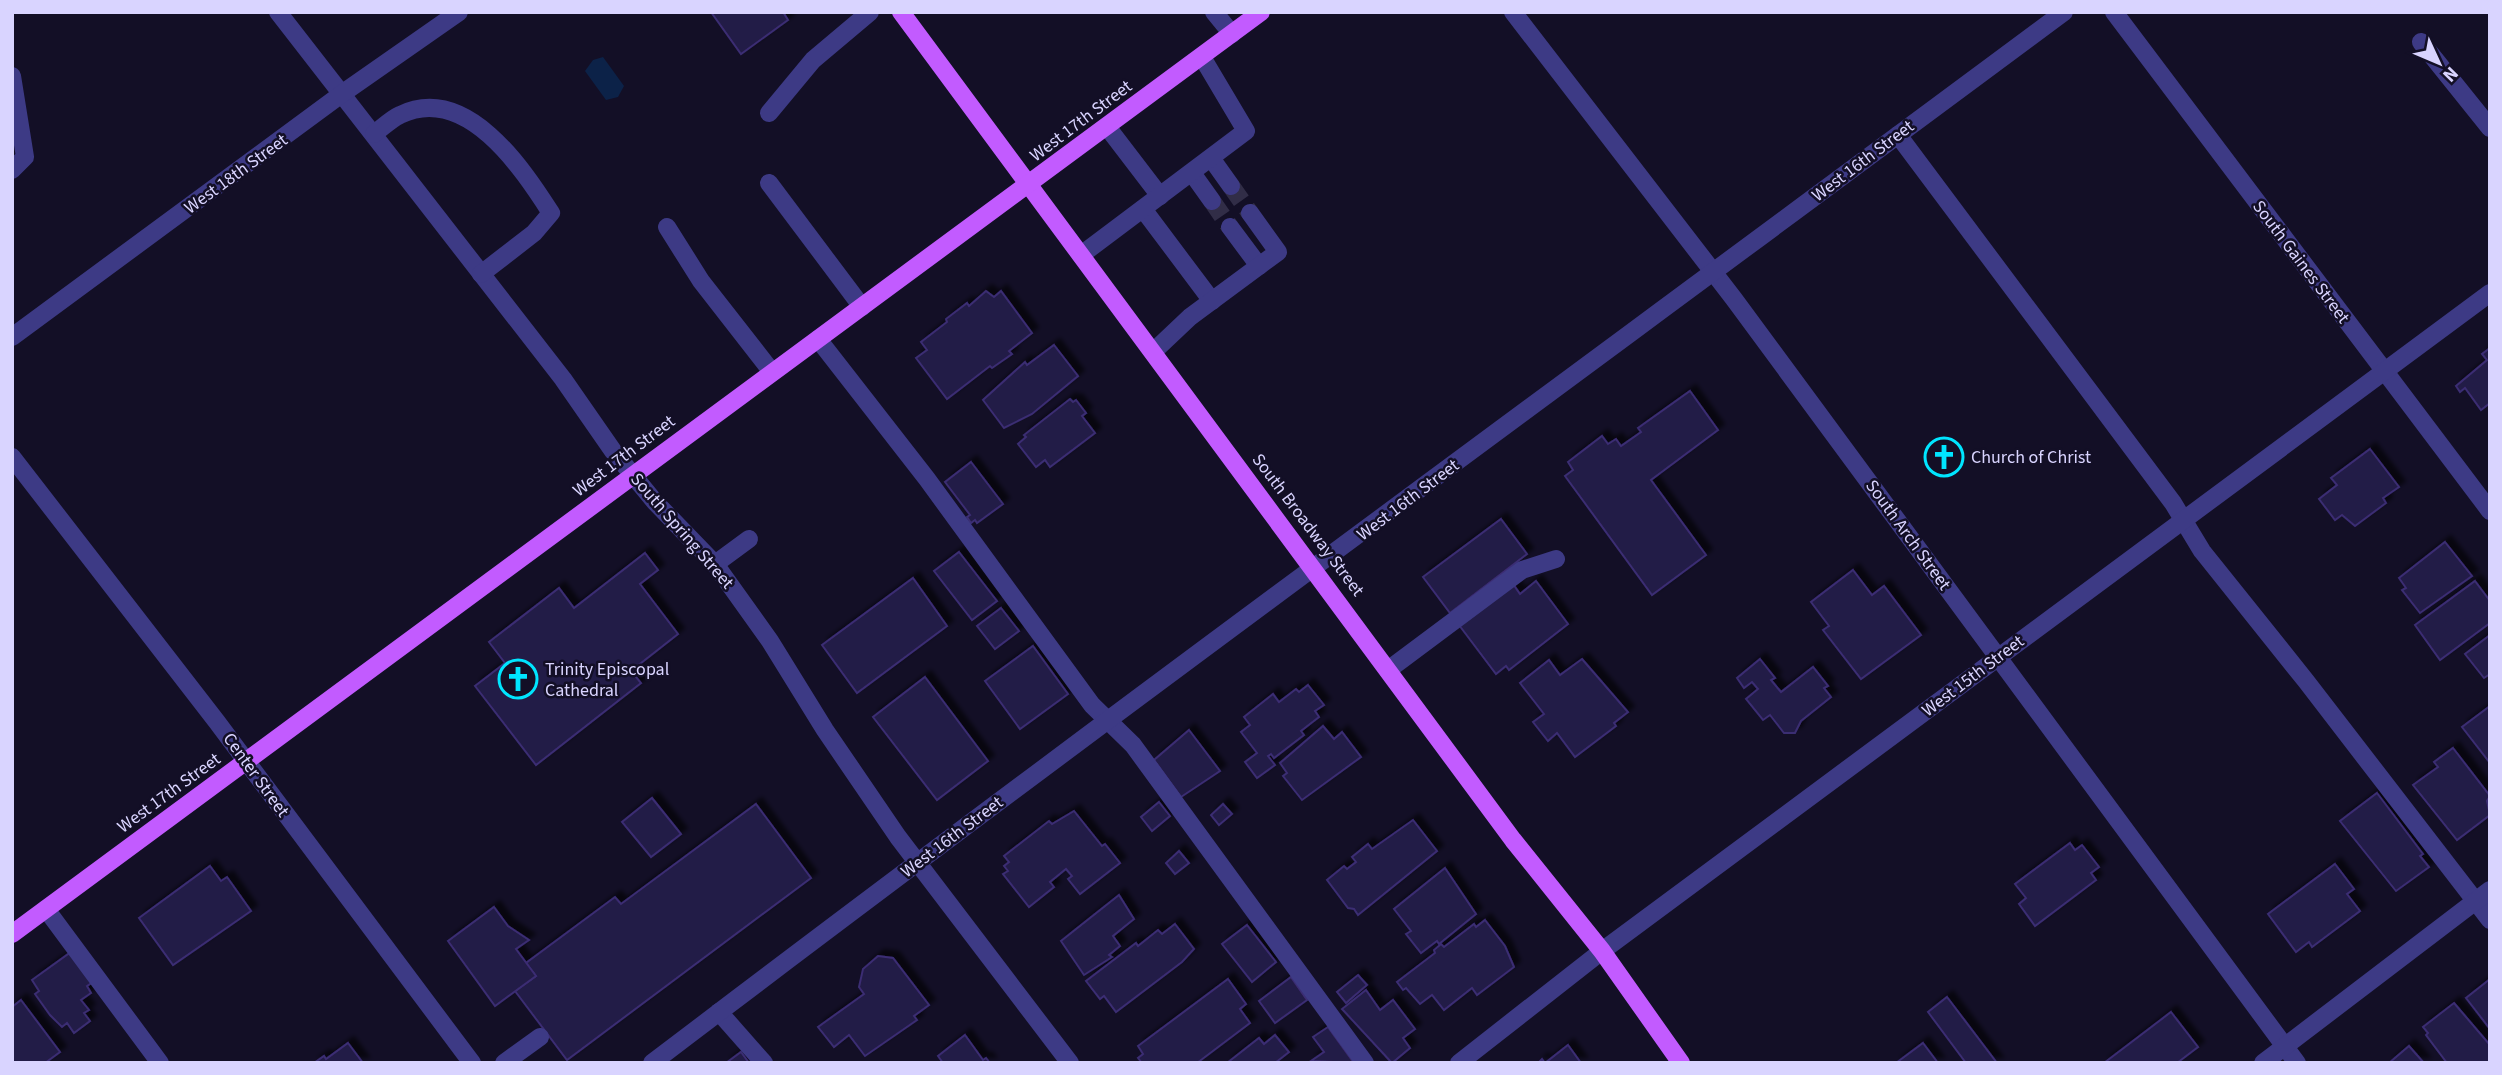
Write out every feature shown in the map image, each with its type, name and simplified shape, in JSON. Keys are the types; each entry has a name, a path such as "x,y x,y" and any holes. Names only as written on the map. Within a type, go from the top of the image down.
{"main road":[{"name":"South Broadway Street","path":"901,12 1513,840 1602,951 1681,1063"},
{"name":"West 17th Street","path":"12,934 772,372 1108,128 1261,12"}],"street":[{"name":"South Spring Street","path":"278,12 563,379 613,451 715,564 918,864 1070,1063"},
{"name":"West 18th Street","path":"12,337 343,93 459,12"},
{"path":"769,113 813,60 870,12"},
{"path":"1214,12 1231,34"},
{"name":"South Arch Street","path":"1513,12 1713,272 2297,1063"},
{"name":"West 16th Street","path":"652,1063 1106,719 1314,569 2064,12"},
{"name":"South Gaines Street","path":"2114,12 2490,511"},
{"path":"2421,43 2490,128"},
{"path":"1081,255 1246,131 1202,57"},
{"path":"12,76 25,157 12,170"},
{"path":"374,134 402,114 433,109 476,121 530,181 551,213 534,233 481,274"},
{"path":"1108,128 1160,196"},
{"path":"1898,135 2173,503 2202,551 2482,896 2490,920"},
{"path":"1211,158 1231,186"},
{"path":"1192,173 1212,201"},
{"path":"769,183 862,307"},
{"path":"1143,209 1212,300"},
{"path":"1153,352 1212,300 1278,252 1250,213"},
{"path":"667,227 701,281 772,372"},
{"path":"1230,227 1259,266"},
{"name":"West 15th Street","path":"1459,1063 1602,951 2490,293"},
{"path":"818,339 927,479 1086,697 1133,745 1364,1063"},
{"name":"Center Street","path":"12,457 247,762 472,1063"},
{"path":"715,564 749,539"},
{"path":"1388,670 1522,570 1556,559"},
{"path":"2263,1063 2482,896"},
{"path":"46,909 160,1063"},
{"path":"719,1012 764,1063"},
{"path":"504,1063 540,1037"}],"water":[{"path":"603,57 624,86 618,97 606,100 585,71 593,60"}],"building":[{"path":"711,12 783,12 788,20 741,54"},
{"path":"986,291 994,297 1001,291 1032,333 1009,351 1012,354 992,368 990,366 947,399 916,358 927,350 921,342 947,322 946,319 967,303 969,306"},
{"path":"1054,345 1078,376 1032,414 1004,428 983,400 1025,362 1027,365"},
{"path":"2490,348 2490,403 2481,410 2465,388 2460,392 2456,386 2487,360 2482,354"},
{"path":"1690,391 1718,430 1651,480 1706,555 1652,595 1565,476 1573,470 1568,462 1602,436 1608,444 1616,439 1621,446 1641,432 1638,428"},
{"path":"1070,399 1073,402 1076,400 1086,413 1082,416 1095,433 1050,467 1045,460 1036,467 1018,444 1026,437 1024,435"},
{"path":"2370,449 2399,487 2383,498 2386,503 2355,526 2342,515 2335,520 2319,499 2337,485 2331,478"},
{"path":"971,462 1003,504 977,523 975,520 971,523 967,517 970,515 945,482"},
{"path":"1501,519 1527,554 1450,613 1423,577"},
{"path":"2445,542 2472,576 2420,613 2402,590 2406,588 2399,578"},
{"path":"959,552 997,601 972,620 934,571"},
{"path":"645,553 658,570 640,584 678,634 631,671 641,683 536,765 475,686 505,663 489,642 559,588 574,608"},
{"path":"1853,570 1872,595 1884,586 1921,635 1861,679 1823,630 1829,626 1811,602"},
{"path":"913,578 947,626 857,693 822,645"},
{"path":"1536,581 1568,624 1509,670 1506,666 1496,674 1459,625 1513,584 1520,594"},
{"path":"2475,581 2490,601 2490,623 2440,660 2415,625"},
{"path":"1001,608 1019,631 995,649 977,626"},
{"path":"2490,635 2490,674 2484,678 2465,654"},
{"path":"1033,646 1068,694 1020,729 985,681"},
{"path":"1582,659 1628,712 1614,723 1616,726 1575,757 1557,733 1548,741 1533,722 1544,714 1520,683 1549,660 1560,675"},
{"path":"1760,659 1775,678 1771,680 1781,692 1813,667 1828,686 1824,688 1831,697 1801,721 1795,733 1784,733 1770,715 1763,720 1746,699 1758,689 1752,682 1744,688 1737,678"},
{"path":"925,677 988,761 937,800 873,717"},
{"path":"1308,685 1324,705 1315,711 1319,717 1301,731 1304,735 1274,758 1271,754 1268,756 1275,765 1257,778 1245,762 1257,753 1241,732 1250,725 1244,717 1273,694 1279,702 1296,689 1299,692"},
{"path":"2490,706 2490,763 2462,727"},
{"path":"1323,726 1334,739 1342,732 1361,757 1302,800 1283,776 1287,773 1280,763"},
{"path":"1189,730 1220,771 1181,797 1154,760"},
{"path":"2453,748 2490,796 2487,801 2490,815 2457,840 2413,785 2438,767 2434,762"},
{"path":"2377,793 2423,854 2420,856 2429,867 2396,891 2340,821"},
{"path":"652,798 681,834 651,857 622,822"},
{"path":"1159,802 1170,816 1152,831 1141,817"},
{"path":"756,804 811,878 567,1060 515,991 536,976 526,963 615,897 621,904"},
{"path":"1223,804 1232,814 1219,825 1211,815"},
{"path":"1074,811 1102,846 1105,844 1120,863 1080,894 1068,879 1072,876 1066,869 1050,882 1054,887 1029,907 1003,874 1008,871 1004,866 1009,862 1004,856 1049,821 1052,824"},
{"path":"1413,820 1437,851 1358,915 1354,909 1348,908 1327,880 1344,866 1347,869 1356,862 1352,857 1368,844 1372,849"},
{"path":"2070,843 2075,850 2082,845 2099,867 2091,873 2096,880 2035,926 2019,904 2026,898 2015,884"},
{"path":"1179,851 1189,863 1175,874 1166,863"},
{"path":"2335,864 2354,889 2347,894 2360,911 2312,947 2309,942 2296,952 2268,914"},
{"path":"210,866 221,881 227,877 251,911 173,965 139,918"},
{"path":"1445,868 1476,914 1439,944 1437,941 1421,953 1406,934 1411,931 1394,909"},
{"path":"1119,895 1134,919 1113,936 1120,946 1109,955 1112,957 1084,975 1061,941"},
{"path":"494,907 508,926 529,940 516,949 536,976 495,1006 448,941"},
{"path":"1485,920 1505,946 1514,967 1477,995 1472,988 1444,1010 1432,995 1420,1004 1406,988 1403,990 1397,982 1435,953 1434,950 1441,944 1444,947 1474,924 1476,927"},
{"path":"1175,924 1194,949 1182,962 1116,1012 1104,996 1100,999 1086,981 1136,943 1138,946 1158,930 1162,934"},
{"path":"1247,925 1276,962 1252,982 1222,944"},
{"path":"71,952 93,982 87,986 91,993 81,1000 89,1010 84,1013 90,1021 74,1033 67,1023 62,1027 50,1015 35,994 39,991 32,980"},
{"path":"878,956 893,958 929,1005 914,1016 917,1020 865,1056 849,1035 834,1047 818,1027 864,994 859,987 863,969"},
{"path":"1358,975 1367,985 1346,1003 1337,992"},
{"path":"1291,977 1307,1000 1275,1023 1259,1001"},
{"path":"1228,979 1246,1004 1240,1009 1250,1023 1197,1063 1142,1063 1138,1058 1143,1054 1138,1046"},
{"path":"2490,979 2490,1029 2466,998"},
{"path":"1366,990 1380,1010 1393,1000 1415,1029 1403,1038 1410,1048 1392,1063 1342,1009"},
{"path":"1947,997 1997,1063 1966,1063 1928,1012"},
{"path":"21,1000 60,1052 45,1063 12,1063 12,1007"},
{"path":"2454,1003 2490,1045 2490,1063 2447,1063 2426,1035 2428,1033 2423,1027"},
{"path":"2171,1012 2198,1047 2177,1063 2104,1063"},
{"path":"1328,1027 1354,1063 1311,1061 1324,1052 1313,1037"},
{"path":"965,1035 983,1060 986,1058 990,1063 943,1063 938,1056"},
{"path":"1275,1035 1289,1052 1275,1063 1227,1063 1259,1038 1264,1044"},
{"path":"348,1043 363,1063 314,1063 324,1056 326,1059"},
{"path":"1923,1043 1938,1063 1896,1063"},
{"path":"1568,1045 1581,1063 1545,1063"},
{"path":"2409,1046 2424,1063 2389,1063"},
{"path":"741,1052 749,1063 726,1063"}],"tunnel":[{"path":"1231,186 1250,213"},
{"path":"1212,201 1230,227"}],"place":[{"name":"Church of Christ","path":"1944,457"},
{"name":"Trinity Episcopal Cathedral","path":"518,679"}]}
